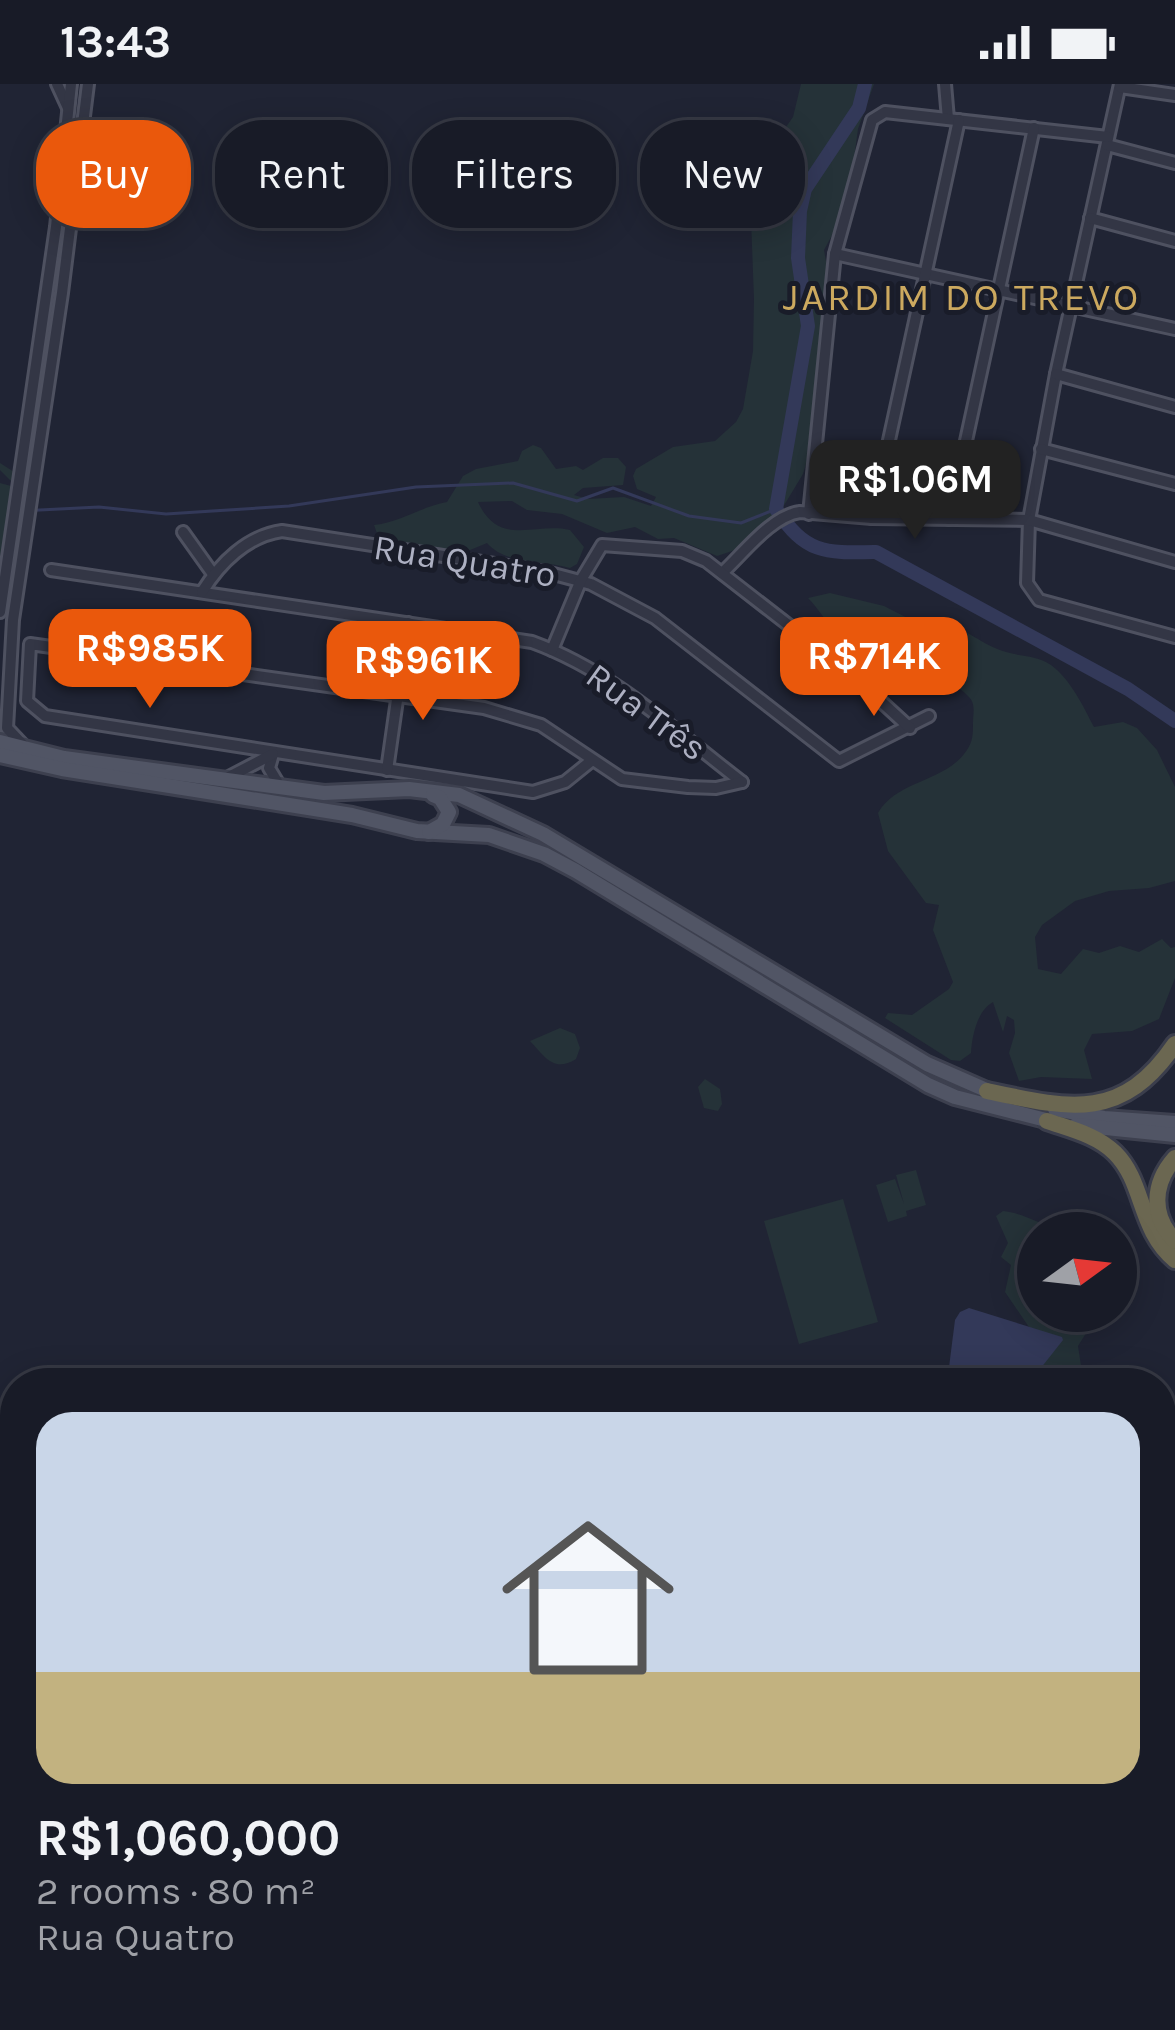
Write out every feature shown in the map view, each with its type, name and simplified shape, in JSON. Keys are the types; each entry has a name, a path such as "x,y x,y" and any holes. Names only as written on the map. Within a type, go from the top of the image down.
{"highway":[{"path":"987,1091 1062,1103 1109,1101 1150,1078 1175,1044"},
{"path":"1047,1120 1093,1138 1121,1159 1150,1232 1175,1260"},
{"path":"1175,1159 1159,1183 1156,1202 1161,1223 1175,1241"}],"main road":[{"path":"0,742 32,751 325,794 425,791 458,795 543,834 927,1064 987,1091 1089,1115 1175,1123"},
{"path":"0,755 428,832 490,836 544,854 955,1097 1047,1120 1175,1135"},
{"path":"425,791 440,798 449,812 443,824 428,832"}],"street":[{"path":"57,84 69,112"},
{"path":"0,612 52,255 71,84"},
{"path":"32,751 7,728 13,620 67,261 88,84"},
{"path":"872,518 926,274 953,119 945,84"},
{"path":"1175,94 1120,85 1041,448 1029,520 1027,583 1039,600 1175,637"},
{"path":"809,514 835,254 872,120 886,112 1034,128 1107,141 1175,163"},
{"path":"949,519 1034,128"},
{"path":"1090,218 1175,241"},
{"path":"835,254 1175,329"},
{"path":"52,255 59,266 67,261"},
{"path":"1055,374 1175,407"},
{"path":"1041,448 1175,484"},
{"path":"722,573 791,513 1029,520 1175,562"},
{"name":"Rua Quatro","path":"202,592 213,574 249,542 282,531 581,580 655,618 839,761 910,728"},
{"path":"183,532 213,574"},
{"path":"552,650 594,551 610,543 682,551 722,573 849,672 910,728 929,716"},
{"name":"Rua Três","path":"51,570 512,638 552,650 583,662 630,693 742,782 688,788 622,779 591,761"},
{"path":"387,770 408,623"},
{"path":"30,644 44,644 398,695 484,708 542,725 591,761 566,782 541,793 45,716 27,700 30,644"},
{"path":"223,780 273,754"},
{"path":"273,754 269,768 282,788"}],"shaded area":[{"path":"801,84 874,84 858,129 837,226 824,250 829,278 812,444 803,474 777,517 738,549 717,556 674,538 658,539 635,527 607,533 562,514 527,510 512,501 478,502 496,525 507,529 570,530 584,547 577,564 570,568 504,555 487,543 458,555 378,536 374,525 447,502 463,476 518,461 522,451 533,445 541,448 556,469 576,466 583,470 603,458 618,458 626,467 623,485 583,488 574,495 624,497 651,506 656,497 637,489 636,469 673,447 715,441 736,422 743,409 753,351 751,228 805,228 805,120 791,120"},
{"path":"0,463 25,479 8,570 0,562 0,483 11,486 12,482 0,470"},
{"path":"830,593 884,606 927,628 950,627 995,648 1046,662 1070,686 1094,727 1123,722 1137,728 1157,750 1175,787 1175,881 1075,901 1042,925 1035,937 1038,969 1061,974 1083,949 1099,953 1120,946 1139,952 1162,939 1175,947 1175,978 1159,1019 1132,1031 1092,1034 1084,1050 1092,1079 1019,1081 1009,1053 1014,1020 1007,1016 1003,1032 993,1002 979,1018 971,1053 960,1061 951,1060 885,1018 888,1013 912,1015 953,982 933,930 939,905 926,903 888,851 878,813 897,793 958,761 972,740 973,706 969,697 947,682 876,664 855,653 808,598"},
{"path":"560,1028 575,1034 580,1048 576,1059 556,1064 530,1041"},
{"path":"705,1079 720,1089 718,1111 704,1108 698,1087"},
{"path":"916,1170 926,1205 888,1222 876,1185 895,1179 904,1204 896,1175"},
{"path":"843,1199 878,1322 799,1344 764,1221"},
{"path":"1003,1211 1017,1214 1017,1310 1005,1292 1011,1265 1001,1257 1008,1243 996,1216"},
{"path":"1087,1332 1078,1346 1081,1368 1027,1368 1033,1333"}],"water":[{"path":"969,1308 1017,1323 1017,1332 1046,1332 1063,1340 1041,1368 949,1368 955,1320"}],"waterway":[{"path":"865,84 859,108 805,189 800,211 798,258 808,326 776,509 807,543 829,551 876,552 1128,689 1175,721"},
{"path":"20,511 99,507 166,514 289,506 416,487 513,483 577,501 613,488 689,516 741,523 776,509"}],"district":[{"name":"JARDIM DO TREVO","path":"962,296"}]}
